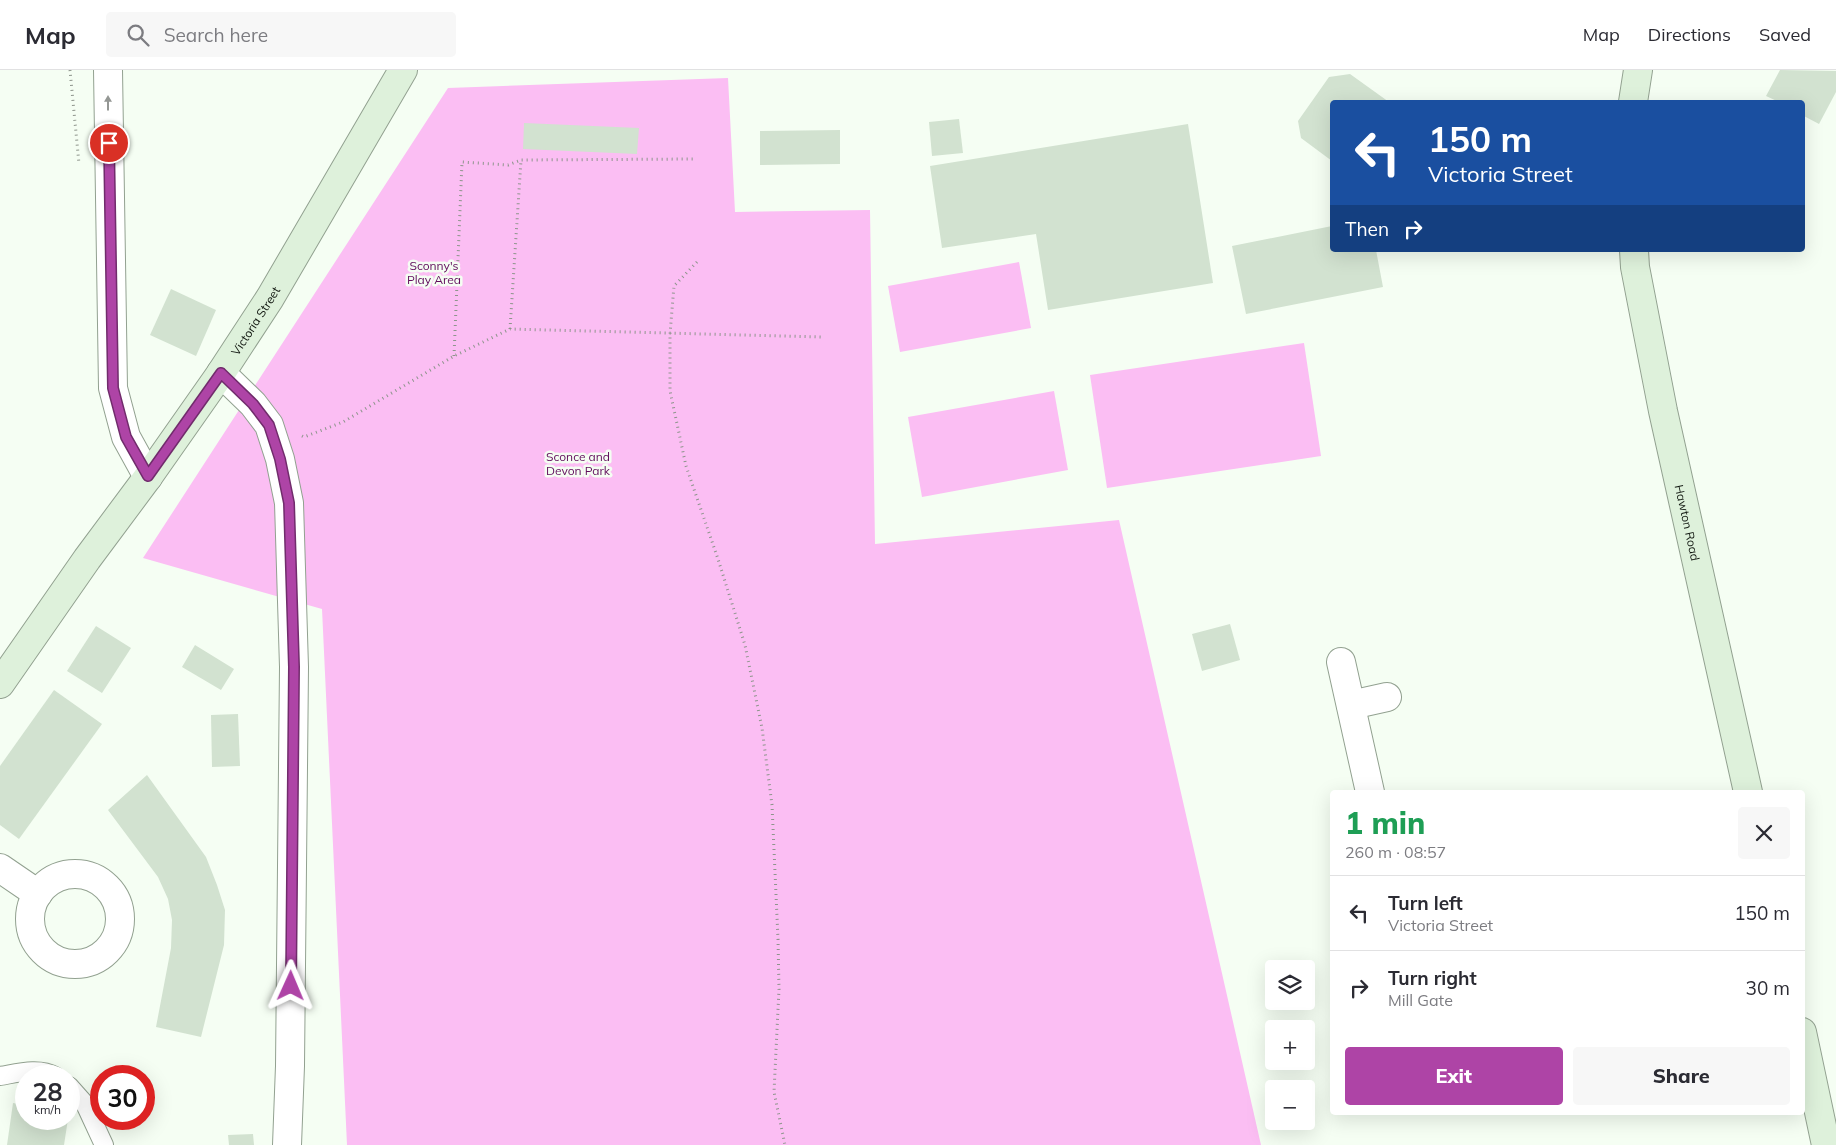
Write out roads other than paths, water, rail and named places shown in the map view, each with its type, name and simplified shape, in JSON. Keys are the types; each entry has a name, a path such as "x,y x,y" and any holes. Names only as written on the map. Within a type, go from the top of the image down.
{"main road":[{"name":"Victoria Street","path":"0,684 221,373 270,298 403,70"},
{"path":"1634,100 1638,70"},
{"name":"Hawton Road","path":"1634,252 1635,268 1662,411 1748,790"},
{"path":"1805,1046 1826,1145"}],"street":[{"path":"108,70 113,388 126,437 148,476"},
{"path":"221,373 253,404 269,425 280,459 289,503 294,667 290,1066 287,1145"},
{"path":"1341,662 1370,790"},
{"path":"1351,705 1387,697"},
{"path":"0,868 38,894"}],"lane":[{"path":"0,1076 15,1074"},
{"path":"80,1098 85,1104 104,1145"}],"park label":[{"name":"Sconny's Play Area","path":"434,272"},
{"name":"Sconce and Devon Park","path":"578,463"}]}
